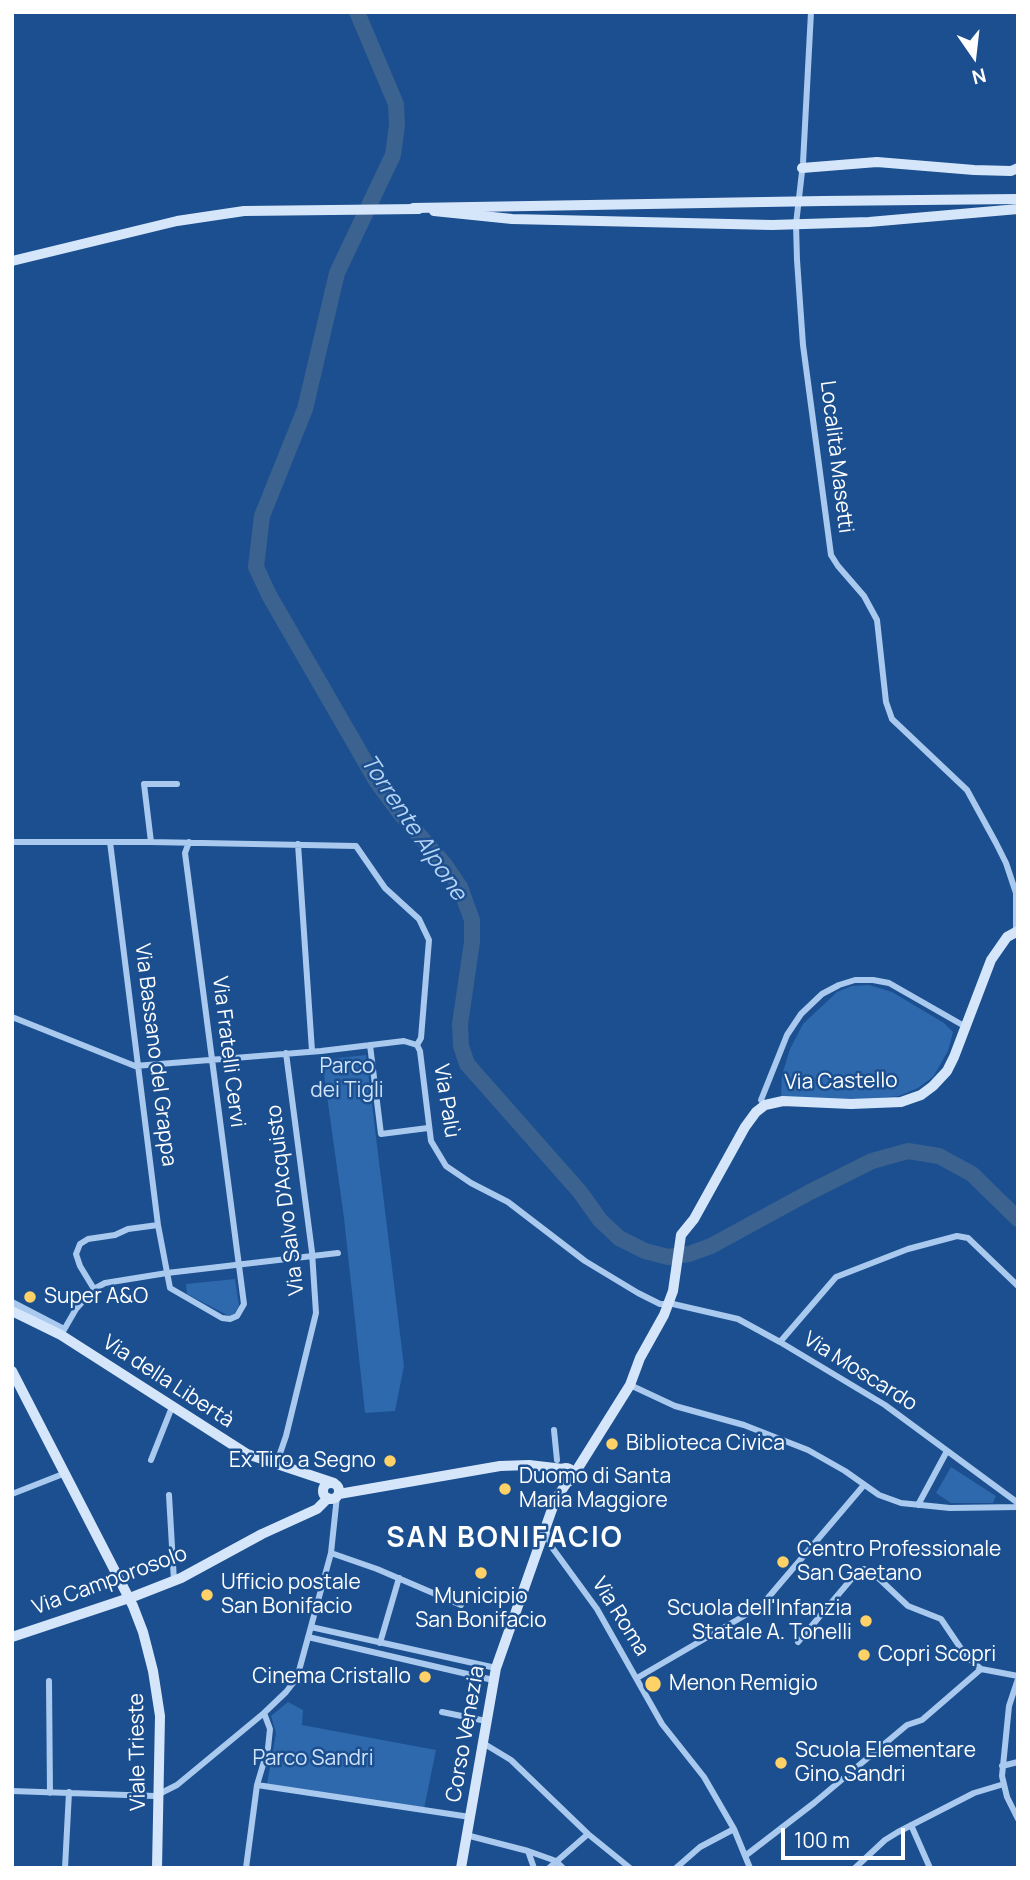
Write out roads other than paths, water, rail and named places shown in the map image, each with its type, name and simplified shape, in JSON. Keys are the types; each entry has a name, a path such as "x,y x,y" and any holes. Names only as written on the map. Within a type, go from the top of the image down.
{"street":[{"name":"Località Masetti","path":"811,12 796,224 803,345 831,555 864,596 877,620 886,702 892,719 967,790 1001,853 1016,894 1017,932"},
{"path":"802,168 877,162 986,170 1011,171 1018,168"},
{"path":"12,261 177,221 244,211 1018,199"},
{"path":"413,208 512,219 796,224 869,222 1018,209"},
{"path":"151,842 144,784 177,784"},
{"path":"12,842 298,844 312,1051"},
{"name":"Via Bassano del Grappa","path":"110,842 158,1225 167,1273"},
{"name":"Via Fratelli Cervi","path":"167,1273 170,1288 222,1318 237,1316 244,1304 185,853 189,842"},
{"name":"Via Palù","path":"298,844 356,846 385,888 419,919 425,930 429,940 428,958 421,1038 417,1045 420,1051 428,1128 431,1141 440,1157 458,1175 508,1202 617,1282 660,1304 668,1304"},
{"path":"966,1027 991,960 1007,937 1017,932"},
{"name":"Via Castello","path":"564,1472 587,1452 630,1385 640,1358 668,1304 681,1236 756,1112 765,1105 783,1101 851,1104 909,1099 921,1095 942,1078 966,1027 888,983 855,980 839,985 815,1000 787,1034 784,1047 767,1080 765,1094 761,1100 765,1105"},
{"path":"13,1019 140,1066 404,1041 417,1045"},
{"path":"370,1045 381,1134 428,1128"},
{"name":"Via Salvo D'Acquisto","path":"276,1465 286,1436 316,1313 312,1252 286,1053"},
{"path":"94,1289 76,1254 80,1244 88,1239 116,1235 128,1228 158,1225"},
{"path":"780,1342 836,1277 884,1257 957,1236 968,1238 1018,1286"},
{"path":"12,1302 63,1332 76,1309 94,1289 105,1283 338,1253"},
{"name":"Via Moscardo","path":"668,1304 738,1319 780,1342 886,1405 1018,1505"},
{"name":"Via della Libertà","path":"12,1311 63,1332 172,1407 247,1454 308,1474 335,1492"},
{"name":"Viale Trieste","path":"12,1371 129,1598 143,1632 159,1696 158,1868"},
{"path":"630,1385 675,1406 744,1425 808,1450 879,1494 901,1503 950,1508 1018,1505"},
{"path":"151,1460 172,1407"},
{"path":"554,1430 564,1472"},
{"path":"918,1505 947,1451"},
{"name":"Via Camporosolo","path":"12,1637 129,1598 197,1571 262,1534 317,1509 335,1492 500,1466 538,1466 564,1472"},
{"name":"Corso Venezia","path":"461,1868 496,1668 564,1472"},
{"path":"12,1494 64,1474"},
{"path":"637,1678 761,1606 864,1485"},
{"path":"12,1791 155,1796 177,1784 264,1713 297,1678 331,1553 337,1511 335,1492"},
{"path":"169,1495 174,1581"},
{"name":"Via Roma","path":"546,1530 551,1546 597,1609 663,1724 704,1777 734,1829 750,1868"},
{"path":"331,1553 461,1605"},
{"path":"798,1642 859,1570 864,1569 873,1573 908,1606 941,1619 966,1656 981,1668 1018,1677 1009,1706 1002,1766 1007,1797 1018,1819"},
{"path":"378,1652 399,1578"},
{"path":"311,1627 496,1668"},
{"path":"309,1637 493,1680"},
{"path":"428,1663 429,1653"},
{"path":"745,1856 814,1803 907,1725 922,1720 981,1668"},
{"path":"49,1681 50,1793"},
{"path":"442,1712 486,1721"},
{"path":"246,1868 257,1785 268,1748 270,1729 264,1713"},
{"path":"483,1743 510,1760 588,1834 630,1868"},
{"path":"1002,1766 1018,1762"},
{"path":"855,1868 885,1840 911,1825 974,1793 1004,1784"},
{"path":"257,1785 470,1817"},
{"path":"65,1868 69,1792"},
{"path":"911,1825 930,1868"},
{"path":"677,1868 701,1847 734,1829"},
{"path":"549,1868 588,1834"},
{"path":"467,1835 528,1851 556,1861 563,1868"},
{"path":"528,1851 534,1868"}],"waterway":[{"name":"Torrente Alpone","path":"357,12 396,104 397,125 393,155 337,273 305,409 262,516 256,567 269,595 377,782 460,887 472,920 472,942 460,1024 461,1046 467,1064 580,1192 600,1220 619,1238 645,1251 668,1257 689,1254 711,1246 872,1161 908,1151 939,1156 972,1174 1018,1219"}],"place":[{"name":"Super A&O","path":"30,1297"},
{"name":"Biblioteca Civica","path":"612,1444"},
{"name":"Ex Tiro a Segno","path":"390,1461"},
{"name":"Duomo di Santa Maria Maggiore","path":"505,1489"},
{"name":"Centro Professionale San Gaetano","path":"783,1562"},
{"name":"Municipio San Bonifacio","path":"481,1573"},
{"name":"Ufficio postale San Bonifacio","path":"207,1595"},
{"name":"Scuola dell'Infanzia Statale A. Tonelli","path":"866,1621"},
{"name":"Copri Scopri","path":"864,1655"},
{"name":"Cinema Cristallo","path":"425,1677"},
{"name":"Menon Remigio","path":"653,1684"},
{"name":"Scuola Elementare Gino Sandri","path":"781,1763"}],"district":[{"name":"SAN BONIFACIO","path":"505,1539"}],"park label":[{"name":"Parco dei Tigli","path":"347,1079"},
{"name":"Parco Sandri","path":"313,1759"}]}
